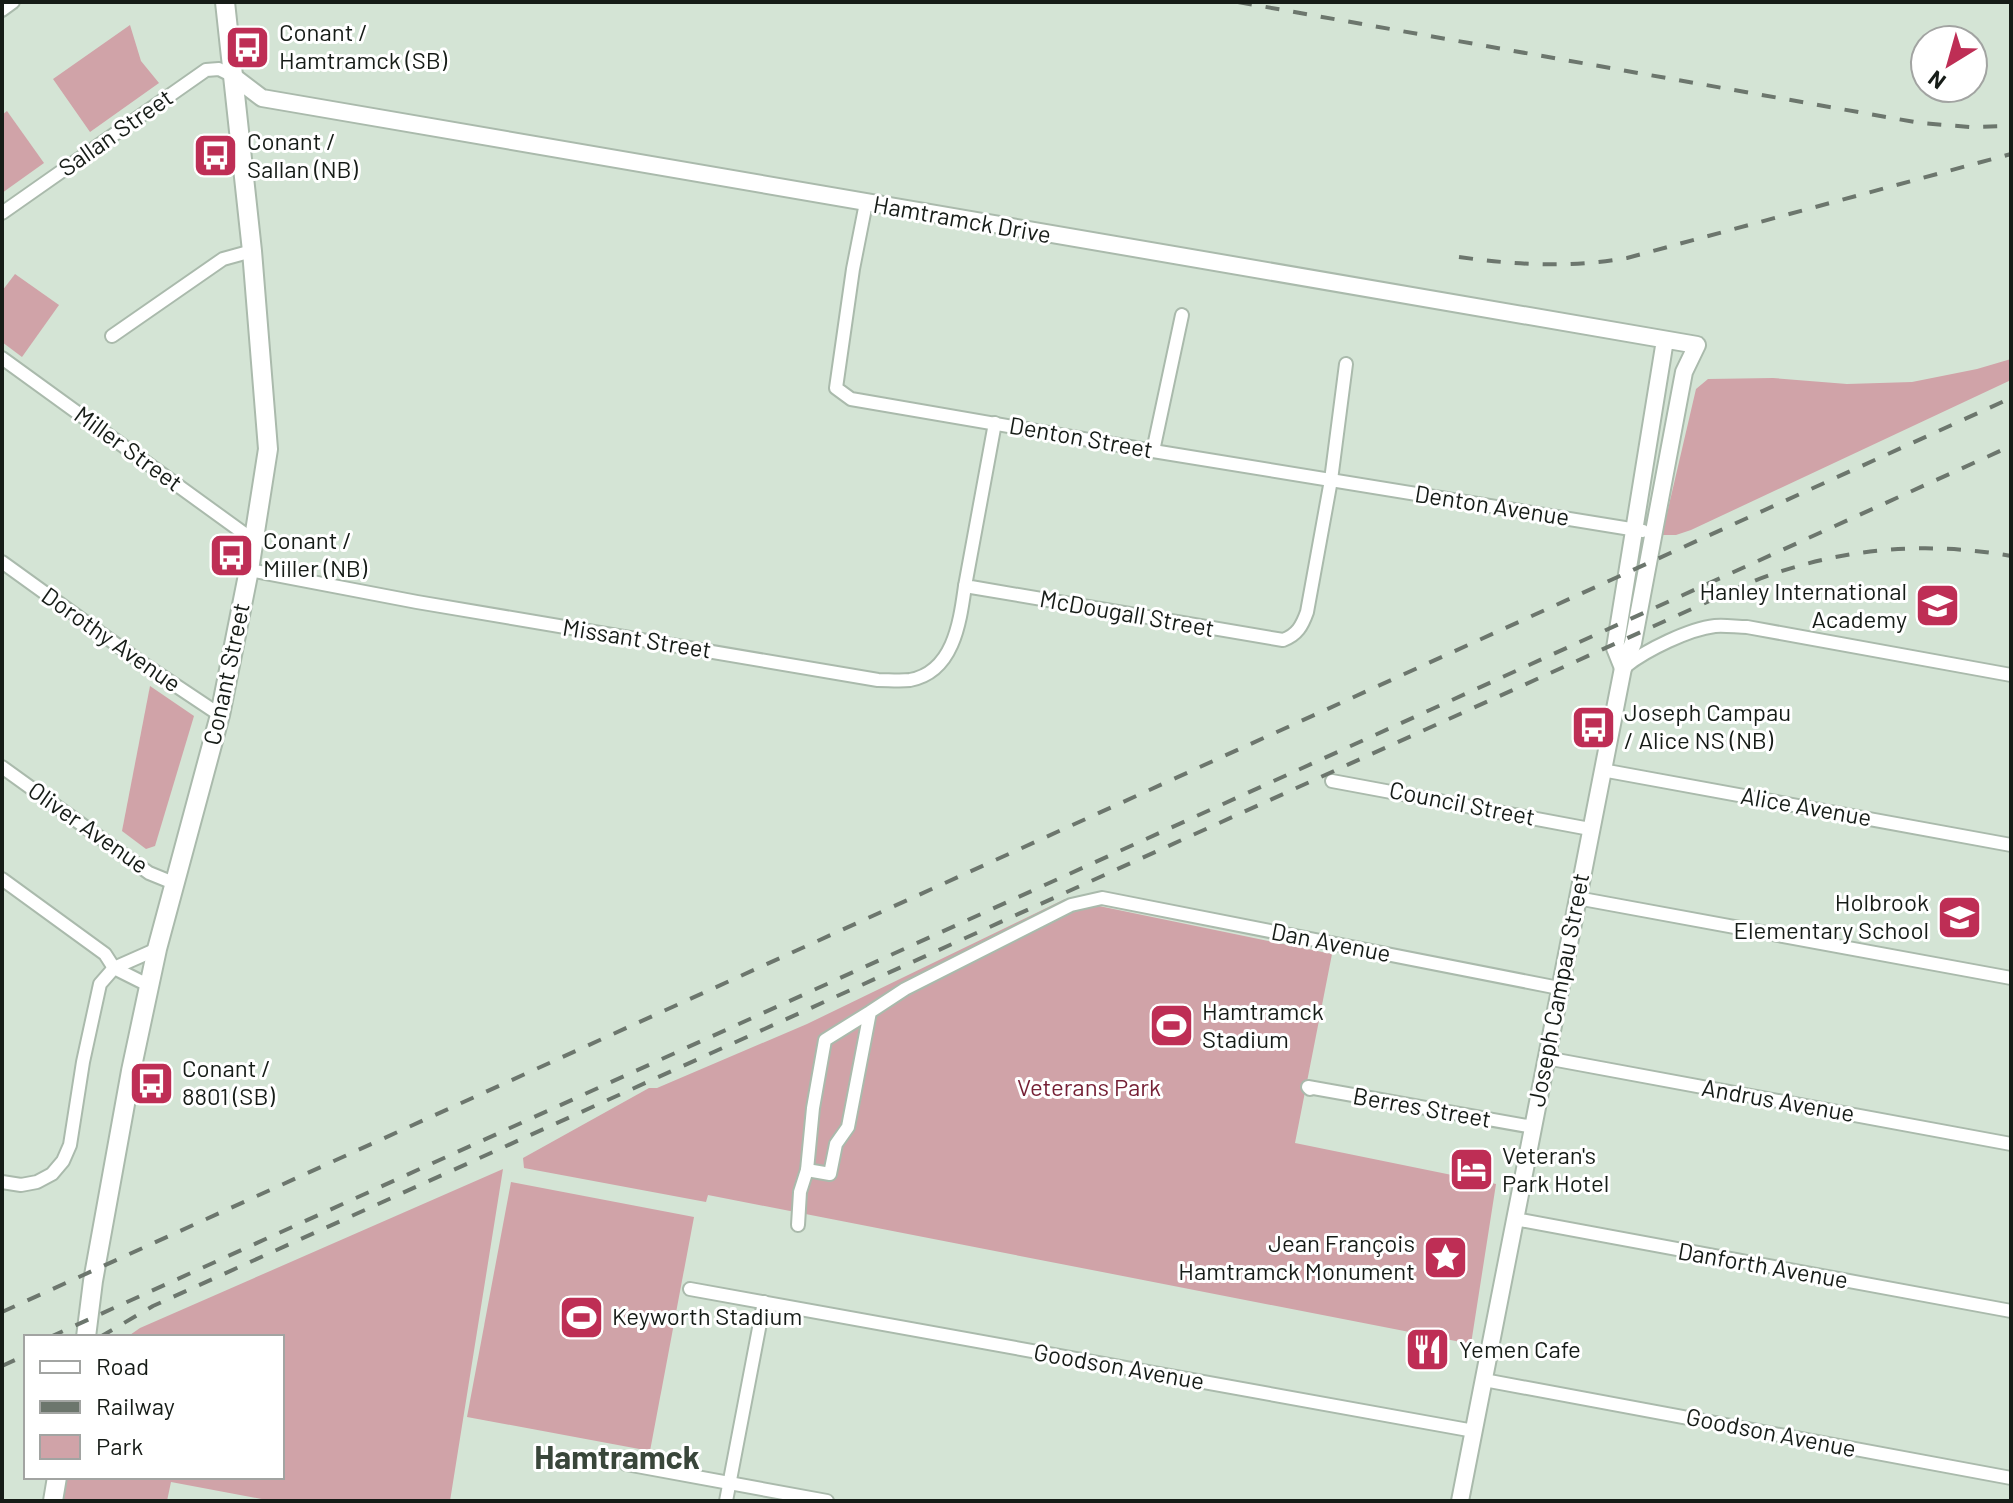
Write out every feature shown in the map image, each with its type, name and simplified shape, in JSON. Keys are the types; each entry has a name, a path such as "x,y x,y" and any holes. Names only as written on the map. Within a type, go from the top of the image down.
{"main road":[{"name":"Conant Street","path":"86,1335 129,1082 157,949 220,715 249,570 268,449 252,251 225,2"},
{"path":"53,1501 57,1479"}],"street":[{"path":"2,10 13,2"},
{"name":"Sallan Street","path":"2,213 206,70 219,69 233,76"},
{"name":"Hamtramck Drive","path":"233,76 262,98 1697,345"},
{"name":"Denton Street","path":"866,203 836,388 851,399 1331,480"},
{"path":"112,336 223,259 252,251"},
{"path":"1153,451 1182,315"},
{"name":"Joseph Campau Street","path":"1623,668 1615,648 1665,340"},
{"name":"Joseph Campau Street","path":"1460,1501 1602,770 1623,668 1633,643 1684,372 1697,345"},
{"name":"Miller Street","path":"2,358 253,540"},
{"path":"1331,480 1346,364"},
{"path":"965,586 995,423"},
{"name":"Denton Avenue","path":"1331,480 1654,532"},
{"name":"McDougall Street","path":"965,586 1283,640 1300,629 1307,612 1331,480"},
{"name":"Dorothy Avenue","path":"2,562 220,715"},
{"name":"Missant Street","path":"249,570 417,602 878,680 912,680 933,669 954,644 965,586"},
{"path":"1623,668 1638,656 1692,632 1715,626 1747,627 2011,675"},
{"name":"Oliver Avenue","path":"2,767 149,873 176,884"},
{"name":"Alice Avenue","path":"1602,770 2011,845"},
{"name":"Council Street","path":"1332,781 1590,829"},
{"path":"2,879 105,954 114,968 150,986"},
{"name":"Dan Avenue","path":"870,1012 905,989 1071,905 1102,898 1559,988"},
{"path":"1577,898 2011,978"},
{"path":"2,1182 21,1185 37,1182 55,1171 69,1152 83,1062 100,984 114,968 157,949"},
{"path":"807,1170 830,1174 836,1144 848,1127 870,1012"},
{"path":"798,1225 800,1192 807,1170 825,1040 870,1012"},
{"name":"Andrus Avenue","path":"1546,1058 2011,1144"},
{"name":"Berres Street","path":"1311,1089 1533,1127"},
{"name":"Danforth Avenue","path":"1515,1219 2011,1311"},
{"name":"Goodson Avenue","path":"690,1289 1474,1431"},
{"path":"726,1501 764,1302"},
{"name":"Goodson Avenue","path":"1484,1380 2011,1478"},
{"path":"626,1464 827,1501"}],"green space":[{"path":"130,25 141,61 159,83 90,132 53,79"},
{"path":"7,111 44,163 2,193 2,115"},
{"path":"15,274 59,305 22,357 2,342 2,291"},
{"path":"2011,359 2011,380 1691,530 1662,535 1696,389 1708,379 1773,378 1847,384 1912,382"},
{"path":"150,686 194,716 155,846 146,849 122,831"},
{"name":"Veterans Park","path":"1065,899 1332,954 1295,1143 1496,1184 1471,1344 708,1195 706,1202 524,1168 523,1158 649,1088 657,1088 807,1024"},
{"path":"503,1169 450,1501 272,1501 171,1482 167,1501 53,1501 58,1479 284,1479 284,1335 130,1335"},
{"name":"Keyworth Stadium","path":"511,1182 694,1217 650,1451 467,1417"}],"railway":[{"path":"1238,2 1920,123 2011,126"},
{"path":"1459,257 1543,264 1627,258 2011,154"},
{"path":"2,1312 2011,398"},
{"path":"54,1335 2011,446"},
{"path":"103,1335 153,1306 1749,583 1813,562 1878,551 1944,549 2011,556"},
{"path":"2,1366 24,1356"}],"place":[{"name":"Conant / Hamtramck (SB)","path":"248,47"},
{"name":"Conant / Sallan (NB)","path":"216,156"},
{"name":"Conant / Miller (NB)","path":"232,555"},
{"name":"Hanley International Academy","path":"1938,606"},
{"name":"Joseph Campau / Alice NS (NB)","path":"1593,727"},
{"name":"Holbrook Elementary School","path":"1960,917"},
{"name":"Hamtramck Stadium","path":"1171,1026"},
{"name":"Conant / 8801 (SB)","path":"151,1083"},
{"name":"Veteran's Park Hotel","path":"1471,1170"},
{"name":"Jean François Hamtramck Monument","path":"1446,1258"},
{"name":"Keyworth Stadium","path":"581,1317"},
{"name":"Yemen Cafe","path":"1428,1350"}],"district":[{"name":"Hamtramck","path":"617,1458"}]}
